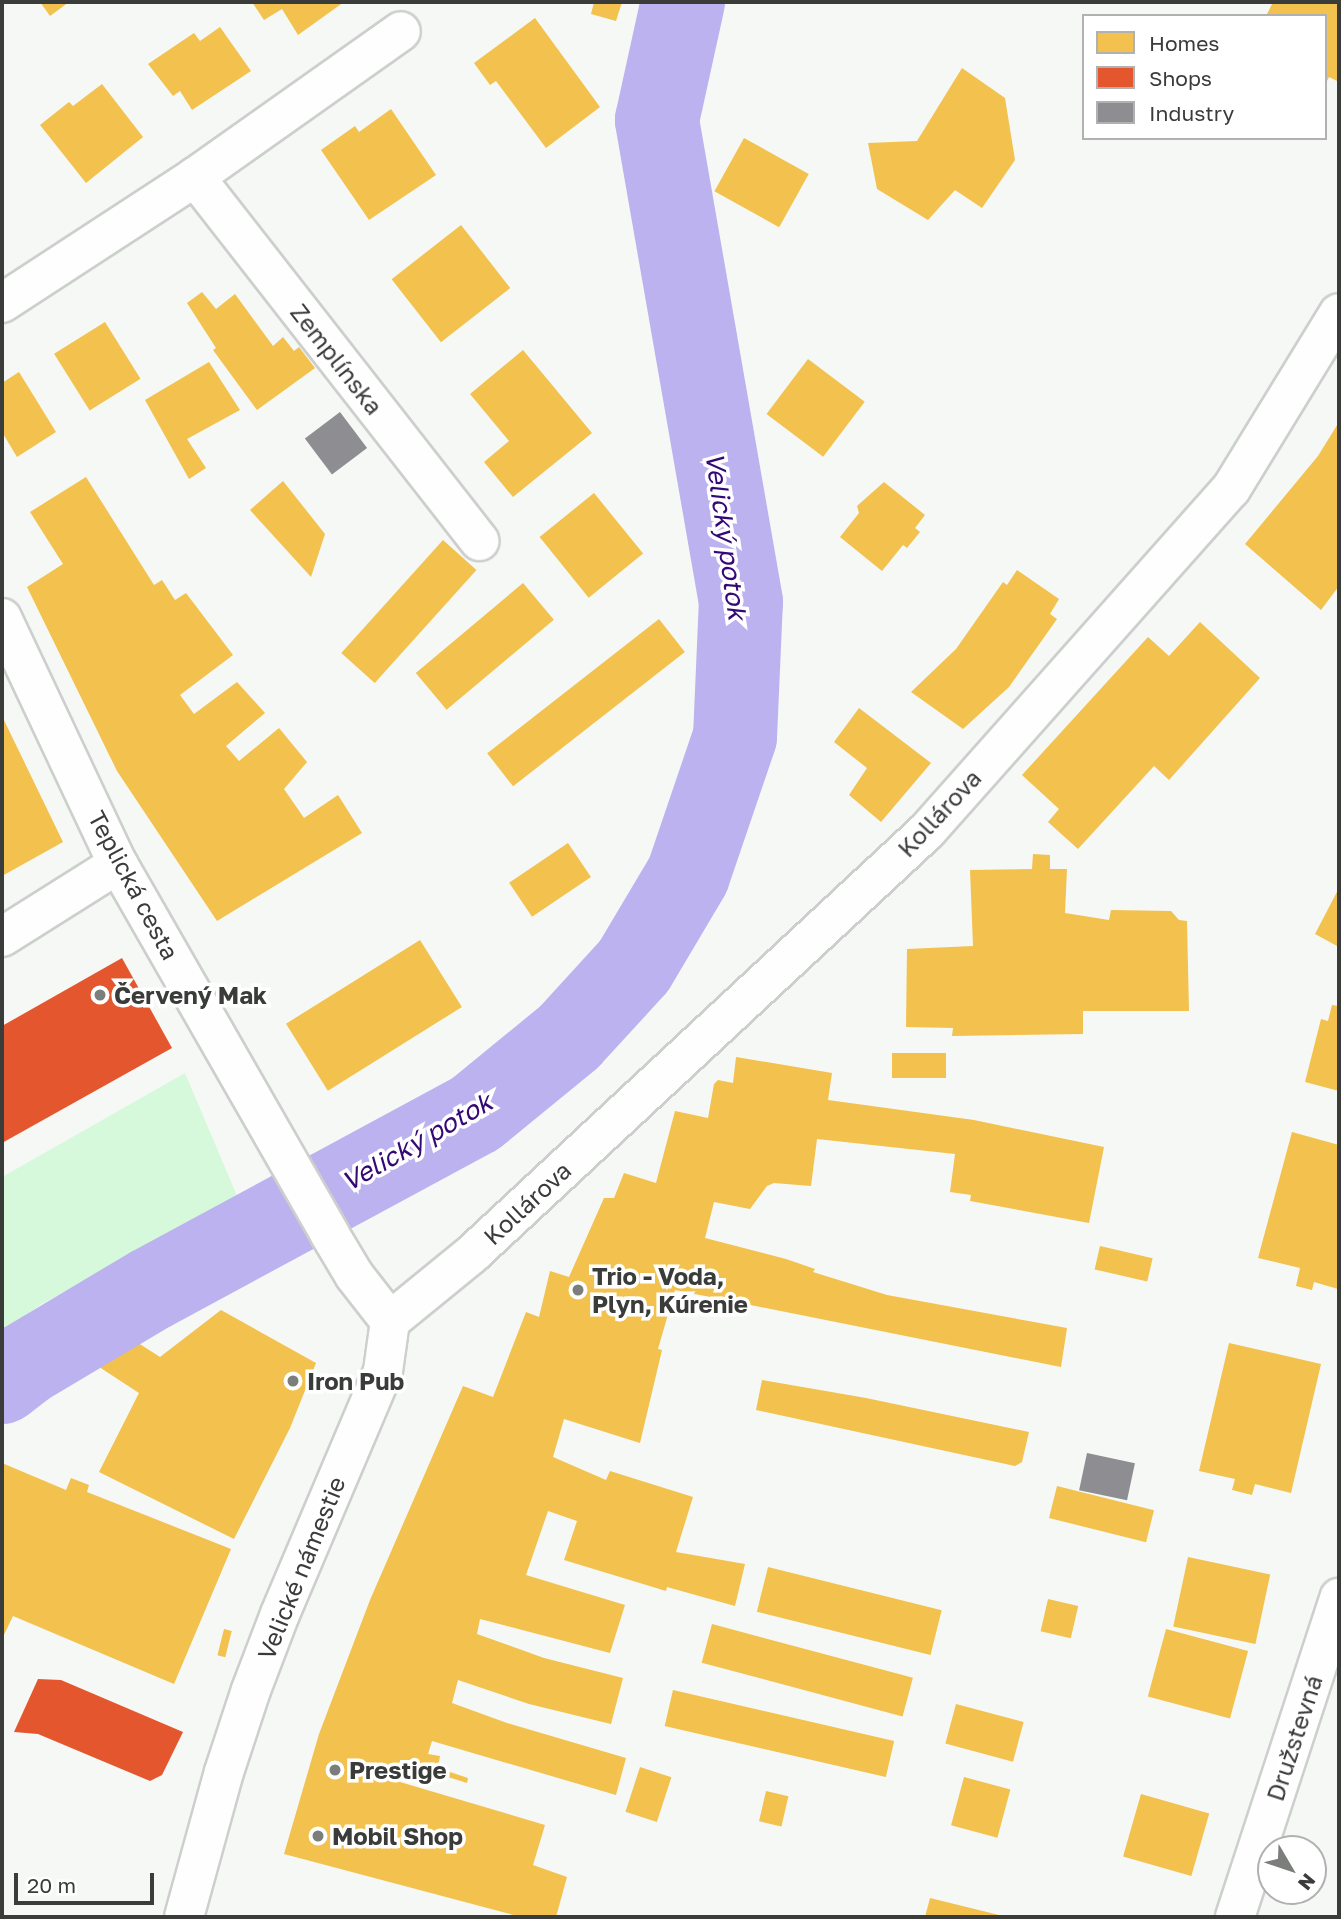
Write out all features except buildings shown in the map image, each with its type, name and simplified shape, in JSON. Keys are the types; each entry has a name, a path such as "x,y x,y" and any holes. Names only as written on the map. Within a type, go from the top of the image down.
{"street":[{"path":"2,303 195,177 401,31"},
{"name":"Zemplínska","path":"195,177 479,541"},
{"name":"Kollárova","path":"390,1321 471,1255 927,831 1231,489 1339,313"},
{"name":"Teplická cesta","path":"2,618 118,864 329,1233 354,1275 390,1321"},
{"path":"2,937 118,864"},
{"name":"Velické námestie","path":"184,1917 224,1773 251,1690 280,1614 383,1371 390,1321"},
{"name":"Družstevná","path":"1235,1917 1330,1655 1339,1598"}],"green space":[{"path":"185,1073 238,1198 40,1305 2,1332 2,1177"}],"waterway":[{"name":"Velický potok","path":"2,1382 25,1364 151,1289 475,1114 569,1037 634,966 688,875 735,737 741,602 657,120 683,2"}],"place":[{"name":"Červený Mak","path":"100,995"},
{"name":"Trio - Voda, Plyn, Kúrenie","path":"578,1290"},
{"name":"Iron Pub","path":"293,1381"},
{"name":"Prestige","path":"335,1770"},
{"name":"Mobil Shop","path":"318,1836"}]}
